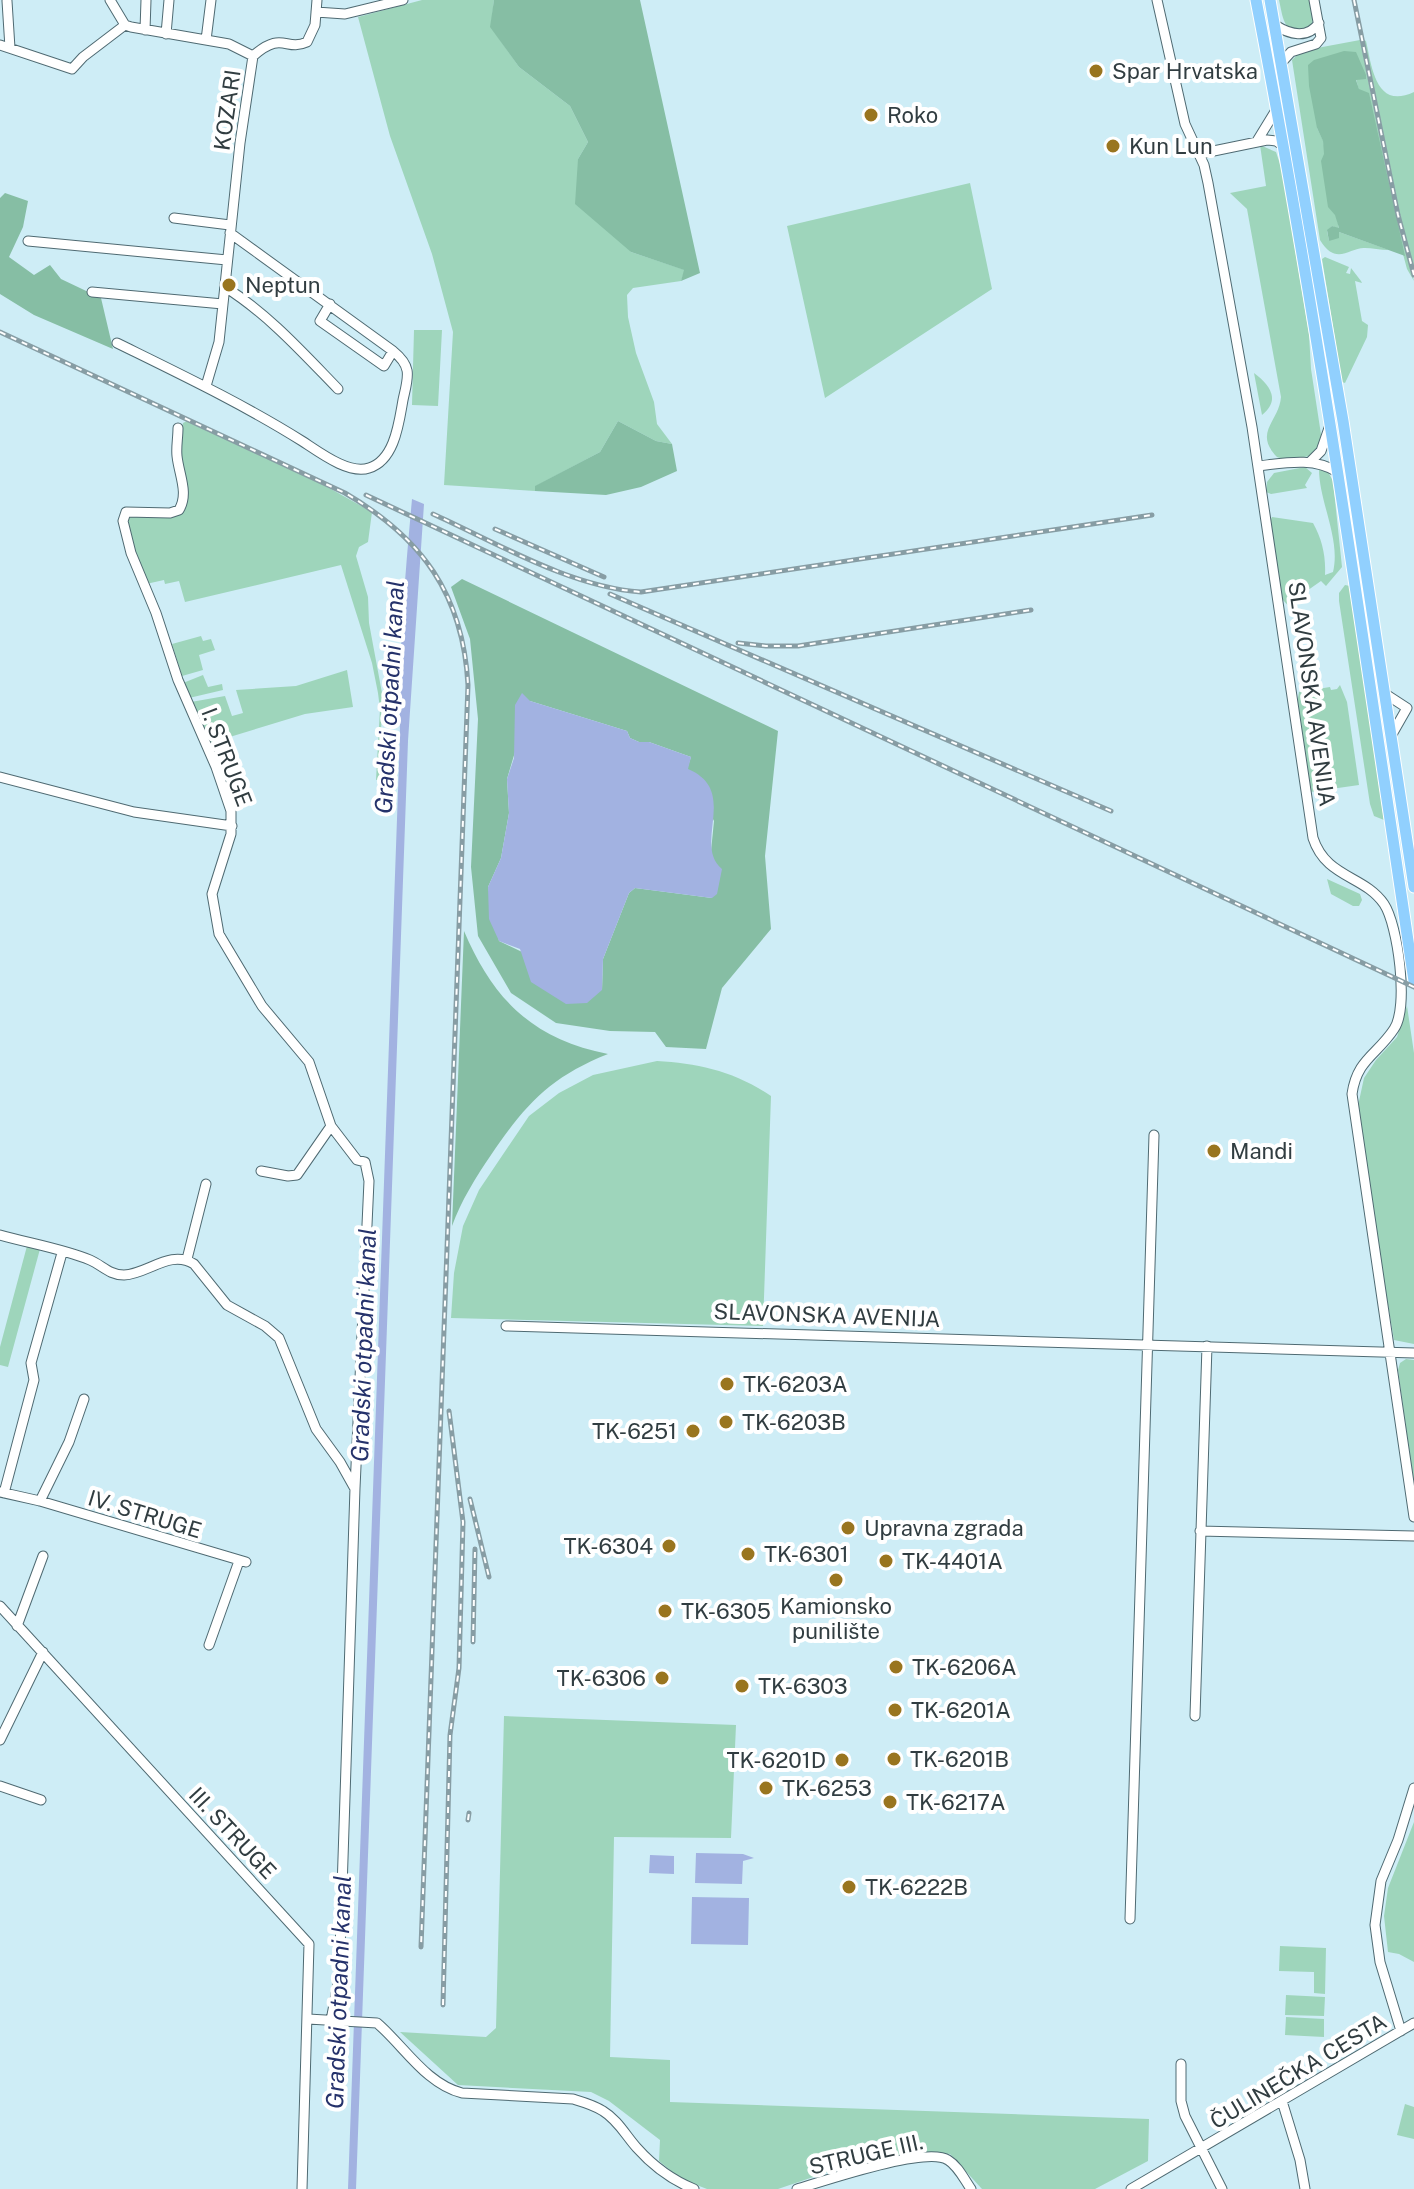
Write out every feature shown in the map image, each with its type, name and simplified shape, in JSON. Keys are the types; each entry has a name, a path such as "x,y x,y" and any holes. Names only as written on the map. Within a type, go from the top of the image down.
{"main road":[{"path":"1256,0 1285,147 1414,981"},
{"path":"1270,0 1341,406 1414,887"}],"street":[{"path":"110,0 125,25 229,44 253,56"},
{"path":"145,30 146,0"},
{"path":"166,34 169,0"},
{"name":"KOZARI","path":"206,40 211,0"},
{"name":"KOZARI","path":"206,386 219,342 230,229 253,56 271,42 298,45 307,42 315,25 317,0"},
{"path":"316,12 345,14 403,0"},
{"name":"SLAVONSKA AVENIJA","path":"1157,0 1185,124 1208,183 1258,466 1313,838 1325,860 1381,900 1390,917 1398,963 1402,999 1399,1020 1363,1062 1352,1094 1414,1517"},
{"path":"1282,62 1297,49 1316,44 1321,33 1314,0"},
{"path":"7,1 5,46 72,69 125,25"},
{"path":"1275,25 1296,34 1310,32 1319,23"},
{"path":"1257,141 1277,107"},
{"path":"1199,154 1257,141 1276,141 1285,147"},
{"path":"117,343 256,412 355,469 373,467 395,439 408,374 406,362 230,229 174,218"},
{"path":"28,241 227,260"},
{"path":"225,287 256,309 295,344 338,389"},
{"path":"92,292 223,304"},
{"path":"330,304 320,321 384,366 393,351"},
{"path":"1310,462 1321,451 1330,427"},
{"name":"I. STRUGE","path":"178,428 177,458 183,490 181,507 170,513 126,512 123,521 131,553 156,613 178,680 228,798 232,826 212,894 219,934 262,1006 309,1062 331,1126 357,1160 365,1162 369,1181 356,1452"},
{"path":"1258,466 1310,462 1325,464 1337,472"},
{"path":"1384,693 1411,708 1391,736"},
{"path":"0,777 134,812 232,826"},
{"path":"261,1171 297,1175 331,1126"},
{"path":"1130,1919 1154,1135"},
{"path":"187,1259 206,1184"},
{"path":"0,1235 91,1260 113,1273 125,1275 168,1260 187,1259 227,1305 265,1326 279,1338 316,1429 355,1488"},
{"name":"IV. STRUGE","path":"62,1253 31,1363 34,1374 2,1492 243,1561 209,1645"},
{"name":"SLAVONSKA AVENIJA","path":"506,1326 1414,1353"},
{"path":"1195,1716 1207,1346"},
{"path":"40,1501 69,1442 84,1399"},
{"path":"340,1462 356,1452"},
{"path":"331,2020 340,1951 356,1452"},
{"path":"1200,1531 1414,1536"},
{"path":"17,1626 43,1556"},
{"path":"0,1606 43,1652 0,1740"},
{"name":"III. STRUGE","path":"43,1652 309,1944 302,2189"},
{"path":"0,1786 41,1800"},
{"path":"1401,2031 1380,1962 1376,1905 1381,1881 1414,1788"},
{"path":"308,2019 368,2021 380,2025 437,2082 450,2090 573,2099 590,2104 614,2119 661,2171 694,2189"},
{"name":"ČULINEČKA CESTA","path":"1131,2189 1414,2023"},
{"name":"ČULINEČKA CESTA","path":"1181,2064 1181,2101 1201,2150"},
{"path":"1282,2101 1300,2160 1305,2189"},
{"path":"1201,2150 1222,2189"},
{"name":"STRUGE III.","path":"800,2188 873,2166 935,2156 945,2158 956,2166 971,2189"}],"green space":[{"path":"422,0 494,0 491,27 519,67 570,106 588,142 578,159 631,252 685,270 681,281 633,288 627,295 636,353 654,402 657,424 672,444 656,441 618,421 600,452 536,486 535,491 444,485 453,332 432,254 390,136 358,17"},
{"path":"494,0 640,0 700,273 681,281 684,270 631,252 575,204 578,159 588,142 570,106 519,67 490,27"},
{"path":"1279,0 1309,0 1313,20 1311,26 1290,28 1282,15"},
{"path":"1360,40 1396,215 1414,281 1407,269 1356,79 1363,70 1317,128 1323,140 1339,229 1332,226 1327,231 1329,241 1339,232 1389,250 1359,248 1337,254 1320,240 1292,60 1301,51"},
{"path":"1364,40 1374,74 1384,91 1401,96 1414,92 1414,269 1406,244"},
{"path":"1344,51 1356,52 1366,75 1366,79 1356,80 1359,89 1369,93 1405,256 1339,232 1339,238 1329,241 1327,230 1332,226 1339,228 1335,215 1328,207 1321,161 1323,141 1317,128 1308,65 1314,60"},
{"path":"1260,145 1276,152 1282,170 1309,334 1322,441 1310,456 1285,460 1277,457 1267,441 1281,397 1247,209 1230,193 1266,186"},
{"path":"970,183 992,289 825,398 787,226"},
{"path":"5,193 28,201 23,227 9,257 34,275 50,265 61,279 101,298 113,349 34,315 0,294 0,198"},
{"path":"1325,257 1349,267 1346,273 1350,274 1351,268 1362,283 1355,281 1362,321 1368,325 1367,337 1345,383 1342,382 1322,259"},
{"path":"414,330 442,330 438,406 412,405"},
{"path":"1254,373 1269,388 1272,398 1262,415"},
{"path":"187,421 322,484 372,512 368,542 359,547 356,556 368,597 369,623 382,693 380,779 376,780 378,693 372,663 341,565 185,602 179,581 146,584 134,554 127,514 181,512 180,445 183,423"},
{"path":"618,421 656,441 672,444 677,471 641,487 606,495 535,491 535,486 600,452"},
{"path":"1305,467 1312,473 1305,485 1307,488 1271,494 1266,492 1267,482 1274,473"},
{"path":"1319,469 1327,470 1333,481 1342,567 1326,586 1321,581 1301,595 1292,608 1298,613 1302,611 1297,615 1282,599 1270,521 1272,517 1313,523 1323,548 1325,575 1333,572 1334,547"},
{"path":"462,579 778,731 765,856 771,929 722,988 706,1049 666,1047 655,1032 610,1031 556,1023 511,993 478,936 471,867 478,719 470,639 451,587","holes":["530,701 627,731 630,738 639,742 649,742 691,757 687,769 714,821 712,898 635,888 629,893 603,959 602,990 499,941 488,887 501,858 509,813 507,779"]},
{"path":"1345,585 1350,586 1384,820 1374,816 1370,804 1339,601 1339,593"},
{"path":"201,636 203,641 211,639 215,650 199,655 203,670 182,676 172,644"},
{"path":"347,670 353,707 305,714 210,743 191,702 225,696 232,716 243,713 236,690 296,686"},
{"path":"203,675 208,687 222,684 223,690 189,698 183,683"},
{"path":"1340,685 1347,702 1359,785 1310,792 1297,703 1299,692 1330,687 1331,690 1337,689"},
{"path":"1327,879 1360,894 1362,900 1359,906 1331,894"},
{"path":"464,931 488,977 518,1012 558,1038 608,1054 570,1072 528,1107 480,1172 452,1226"},
{"path":"1407,1006 1414,1053 1414,1344 1394,1340 1356,1115 1364,1078 1397,1037"},
{"path":"657,1061 716,1070 771,1096 763,1326 451,1318 454,1273 463,1226 479,1190 529,1116 559,1093 593,1075"},
{"path":"27,1246 40,1249 8,1367 0,1365 0,1347"},
{"path":"1406,1359 1414,1360 1414,1485 1398,1370 1400,1363"},
{"path":"504,1716 736,1725 731,1838 614,1837 610,2057 670,2060 670,2102 1149,2119 1148,2161 1095,2189 982,2189 950,2154 912,2152 828,2172 778,2189 707,2189 681,2179 659,2161 660,2140 609,2101 591,2092 458,2085 400,2032 486,2037 496,2028"},
{"path":"1414,1822 1414,1962 1388,1952 1384,1916 1388,1888"},
{"path":"1280,1946 1326,1948 1325,1994 1314,1993 1314,1972 1279,1971"},
{"path":"1286,1995 1325,1997 1324,2016 1285,2015"},
{"path":"1286,2017 1324,2019 1324,2037 1285,2035"},
{"path":"1405,2104 1414,2107 1414,2139 1397,2135"}],"water":[{"path":"412,499 424,504 408,741 356,2189 348,2189 401,646"},
{"path":"522,693 530,701 627,731 630,738 639,742 649,742 691,757 688,769 703,779 711,790 714,804 711,846 714,858 722,869 717,894 712,898 635,888 629,893 603,959 602,990 587,1003 566,1004 531,982 520,949 499,941 489,919 488,887 501,858 509,813 507,779 514,758 515,705"},
{"path":"696,1853 743,1854 754,1858 743,1861 742,1884 695,1883"},
{"path":"650,1855 674,1856 674,1874 649,1873"},
{"path":"692,1897 749,1898 748,1945 691,1944"}],"railway":[{"path":"1354,0 1398,215 1414,275"},
{"path":"0,332 345,493 372,510 396,529 434,572 458,623 468,685 421,1947"},
{"path":"366,495 1414,987"},
{"path":"433,514 561,573 588,582 641,592 1152,515"},
{"path":"495,529 604,577"},
{"path":"610,594 1111,811"},
{"path":"738,643 798,646 1031,610"},
{"path":"443,2005 450,1735 459,1668 463,1522 449,1411"},
{"path":"470,1499 489,1577"},
{"path":"473,1642 475,1549"},
{"path":"468,1820 469,1813"}],"place":[{"name":"Spar Hrvatska","path":"1096,71"},
{"name":"Roko","path":"871,115"},
{"name":"Kun Lun","path":"1113,146"},
{"name":"Neptun","path":"229,285"},
{"name":"Mandi","path":"1214,1151"},
{"name":"TK-6203A","path":"727,1384"},
{"name":"TK-6203B","path":"726,1422"},
{"name":"TK-6251","path":"693,1431"},
{"name":"Upravna zgrada","path":"848,1528"},
{"name":"TK-6304","path":"669,1546"},
{"name":"TK-6301","path":"748,1554"},
{"name":"TK-4401A","path":"886,1561"},
{"name":"Kamionsko punilište","path":"836,1580"},
{"name":"TK-6305","path":"665,1611"},
{"name":"TK-6206A","path":"896,1667"},
{"name":"TK-6306","path":"662,1678"},
{"name":"TK-6303","path":"742,1686"},
{"name":"TK-6201A","path":"895,1710"},
{"name":"TK-6201B","path":"894,1759"},
{"name":"TK-6201D","path":"842,1760"},
{"name":"TK-6253","path":"766,1788"},
{"name":"TK-6217A","path":"890,1802"},
{"name":"TK-6222B","path":"849,1887"}],"water label":[{"name":"Gradski otpadni kanal","path":"389,697"},
{"name":"Gradski otpadni kanal","path":"363,1345"},
{"name":"Gradski otpadni kanal","path":"338,1992"}]}
